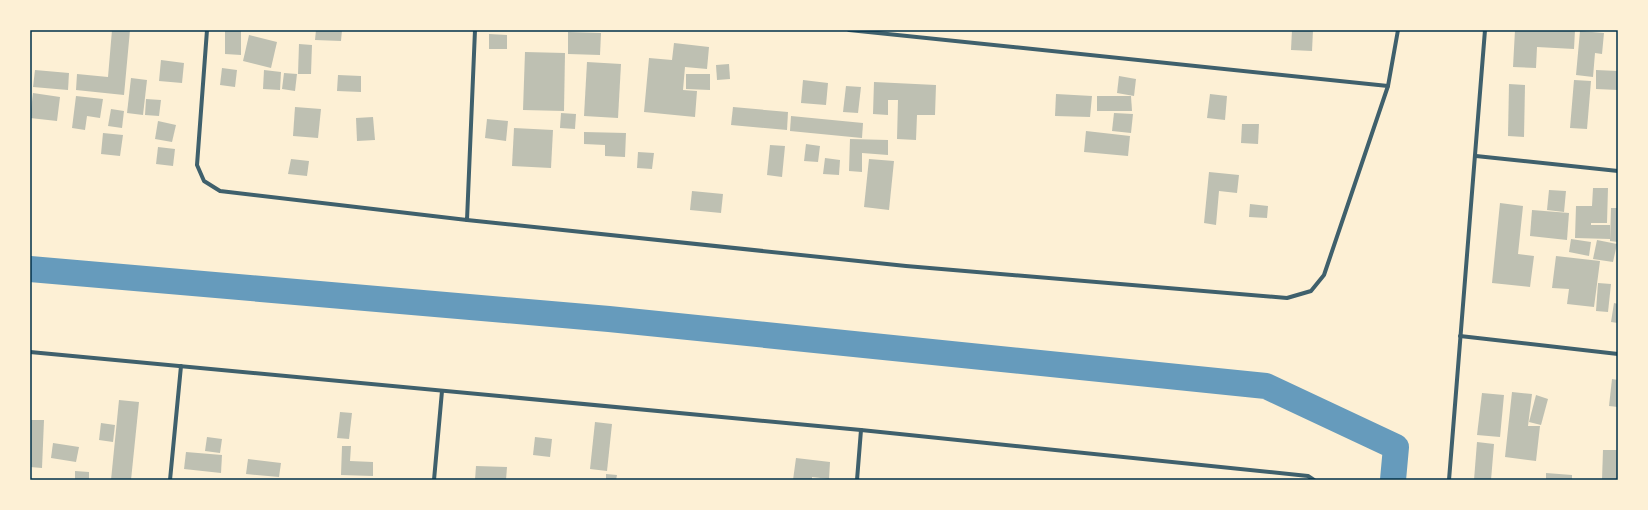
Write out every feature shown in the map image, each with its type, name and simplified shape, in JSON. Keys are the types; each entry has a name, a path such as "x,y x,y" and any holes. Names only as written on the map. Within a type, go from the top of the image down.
{"street":[{"path":"207,30 197,166 204,181 220,191 467,220 906,266 1288,298 1311,291 1324,275 1388,86 1398,30"},
{"path":"467,220 475,30"},
{"path":"848,30 1388,86"},
{"path":"1449,480 1485,30"},
{"path":"1476,156 1618,171"},
{"path":"1460,336 1618,354"},
{"path":"30,352 861,430 1308,476 1314,480"},
{"path":"170,480 181,366"},
{"path":"434,480 442,391"},
{"path":"857,480 861,430"}],"building":[{"path":"112,30 130,30 124,95 76,90 77,74 108,77"},
{"path":"225,30 241,30 241,55 225,54"},
{"path":"316,30 342,30 341,41 315,40"},
{"path":"1292,30 1313,30 1312,51 1291,50"},
{"path":"1515,30 1575,30 1574,49 1537,47 1536,68 1513,67"},
{"path":"1580,31 1604,33 1602,54 1595,53 1593,77 1576,75"},
{"path":"568,32 601,33 600,55 568,54"},
{"path":"489,34 507,35 507,49 489,49"},
{"path":"249,35 277,42 271,68 243,61"},
{"path":"674,43 709,47 707,69 685,67 683,90 697,91 695,117 644,112 649,58 672,60"},
{"path":"299,44 312,45 311,74 298,74"},
{"path":"525,52 565,53 564,111 523,110"},
{"path":"161,60 184,63 182,83 159,81"},
{"path":"587,62 621,64 618,118 584,116"},
{"path":"729,64 730,79 717,80 716,65"},
{"path":"222,68 237,70 235,87 220,85"},
{"path":"35,70 69,73 68,90 33,87"},
{"path":"264,70 281,72 280,90 263,89"},
{"path":"1596,70 1618,71 1618,90 1596,89"},
{"path":"284,73 297,74 295,91 282,89"},
{"path":"686,74 710,74 710,90 686,89"},
{"path":"338,75 361,76 361,92 337,91"},
{"path":"1119,76 1136,79 1134,96 1117,93"},
{"path":"131,78 147,80 143,115 127,113"},
{"path":"803,80 828,83 826,105 801,103"},
{"path":"1574,80 1591,81 1587,129 1570,128"},
{"path":"874,82 936,85 935,115 917,115 916,140 897,139 898,100 888,100 888,115 873,114"},
{"path":"1509,84 1525,85 1524,137 1508,136"},
{"path":"846,86 861,87 858,113 843,112"},
{"path":"33,93 60,97 57,121 30,118"},
{"path":"1056,94 1092,96 1090,117 1055,116"},
{"path":"1210,94 1227,96 1225,120 1207,118"},
{"path":"76,96 103,99 100,118 87,116 85,130 72,128"},
{"path":"1097,96 1131,96 1132,111 1097,111"},
{"path":"146,99 161,100 159,116 145,115"},
{"path":"295,107 321,109 318,138 293,136"},
{"path":"733,107 788,112 787,130 731,125"},
{"path":"111,109 124,111 122,128 108,126"},
{"path":"561,113 576,114 575,129 560,128"},
{"path":"1114,113 1133,114 1131,133 1112,131"},
{"path":"791,116 863,123 862,138 790,131"},
{"path":"373,117 375,140 357,141 356,118"},
{"path":"487,119 508,121 506,141 485,138"},
{"path":"158,121 176,125 172,142 155,139"},
{"path":"1242,124 1259,124 1258,144 1241,143"},
{"path":"514,128 553,130 551,168 512,166"},
{"path":"1086,131 1130,136 1128,156 1084,152"},
{"path":"584,132 626,133 625,157 605,156 605,145 584,144"},
{"path":"103,133 123,135 120,156 101,154"},
{"path":"850,139 888,140 888,155 862,153 862,172 849,171"},
{"path":"806,144 820,146 818,162 804,161"},
{"path":"770,145 785,146 782,177 767,175"},
{"path":"158,147 175,149 173,166 156,164"},
{"path":"638,152 654,153 652,169 637,168"},
{"path":"825,158 840,160 839,175 823,174"},
{"path":"291,159 309,161 307,176 288,174"},
{"path":"869,159 894,161 889,210 864,207"},
{"path":"1209,172 1239,175 1237,193 1219,191 1216,225 1204,223"},
{"path":"1593,188 1608,188 1607,223 1591,223 1591,225 1610,225 1610,239 1575,238 1576,206 1592,206"},
{"path":"1549,190 1566,191 1564,212 1547,210"},
{"path":"692,191 723,194 721,213 690,210"},
{"path":"1500,203 1523,206 1518,254 1534,256 1530,287 1492,283"},
{"path":"1250,204 1268,206 1267,218 1249,217"},
{"path":"1611,208 1618,208 1618,242 1610,241"},
{"path":"1532,210 1569,213 1567,240 1530,236"},
{"path":"1571,239 1591,242 1589,256 1569,252"},
{"path":"1597,240 1617,244 1613,262 1593,259"},
{"path":"1556,256 1600,261 1594,307 1567,304 1569,289 1552,288"},
{"path":"1598,283 1611,284 1608,312 1596,311"},
{"path":"1614,303 1618,304 1618,323 1611,322"},
{"path":"1612,379 1618,380 1618,407 1609,406"},
{"path":"1512,392 1532,394 1528,426 1540,426 1536,461 1505,457"},
{"path":"1482,393 1504,395 1500,437 1477,435"},
{"path":"1536,395 1548,399 1541,425 1529,422"},
{"path":"119,400 139,402 131,480 111,480"},
{"path":"340,412 352,413 349,439 337,438"},
{"path":"30,420 44,420 42,468 30,467"},
{"path":"595,422 612,424 607,471 590,469"},
{"path":"101,423 115,425 113,442 99,440"},
{"path":"207,437 222,439 220,453 205,451"},
{"path":"535,437 552,439 550,457 533,455"},
{"path":"1477,442 1494,444 1491,480 1474,480"},
{"path":"53,443 79,447 76,462 51,458"},
{"path":"342,446 351,446 350,461 373,462 373,476 341,475"},
{"path":"1603,450 1618,450 1618,480 1602,480"},
{"path":"186,452 222,455 221,473 184,469"},
{"path":"796,458 830,462 829,479 812,477 812,480 793,480"},
{"path":"248,459 281,463 279,477 246,474"},
{"path":"476,466 507,467 506,480 475,480"},
{"path":"75,471 89,472 89,480 75,480"},
{"path":"1546,473 1572,475 1572,480 1546,480"},
{"path":"606,474 617,475 616,480 606,480"}],"waterway":[{"path":"30,269 609,319 1266,386 1396,447 1393,480"}]}
